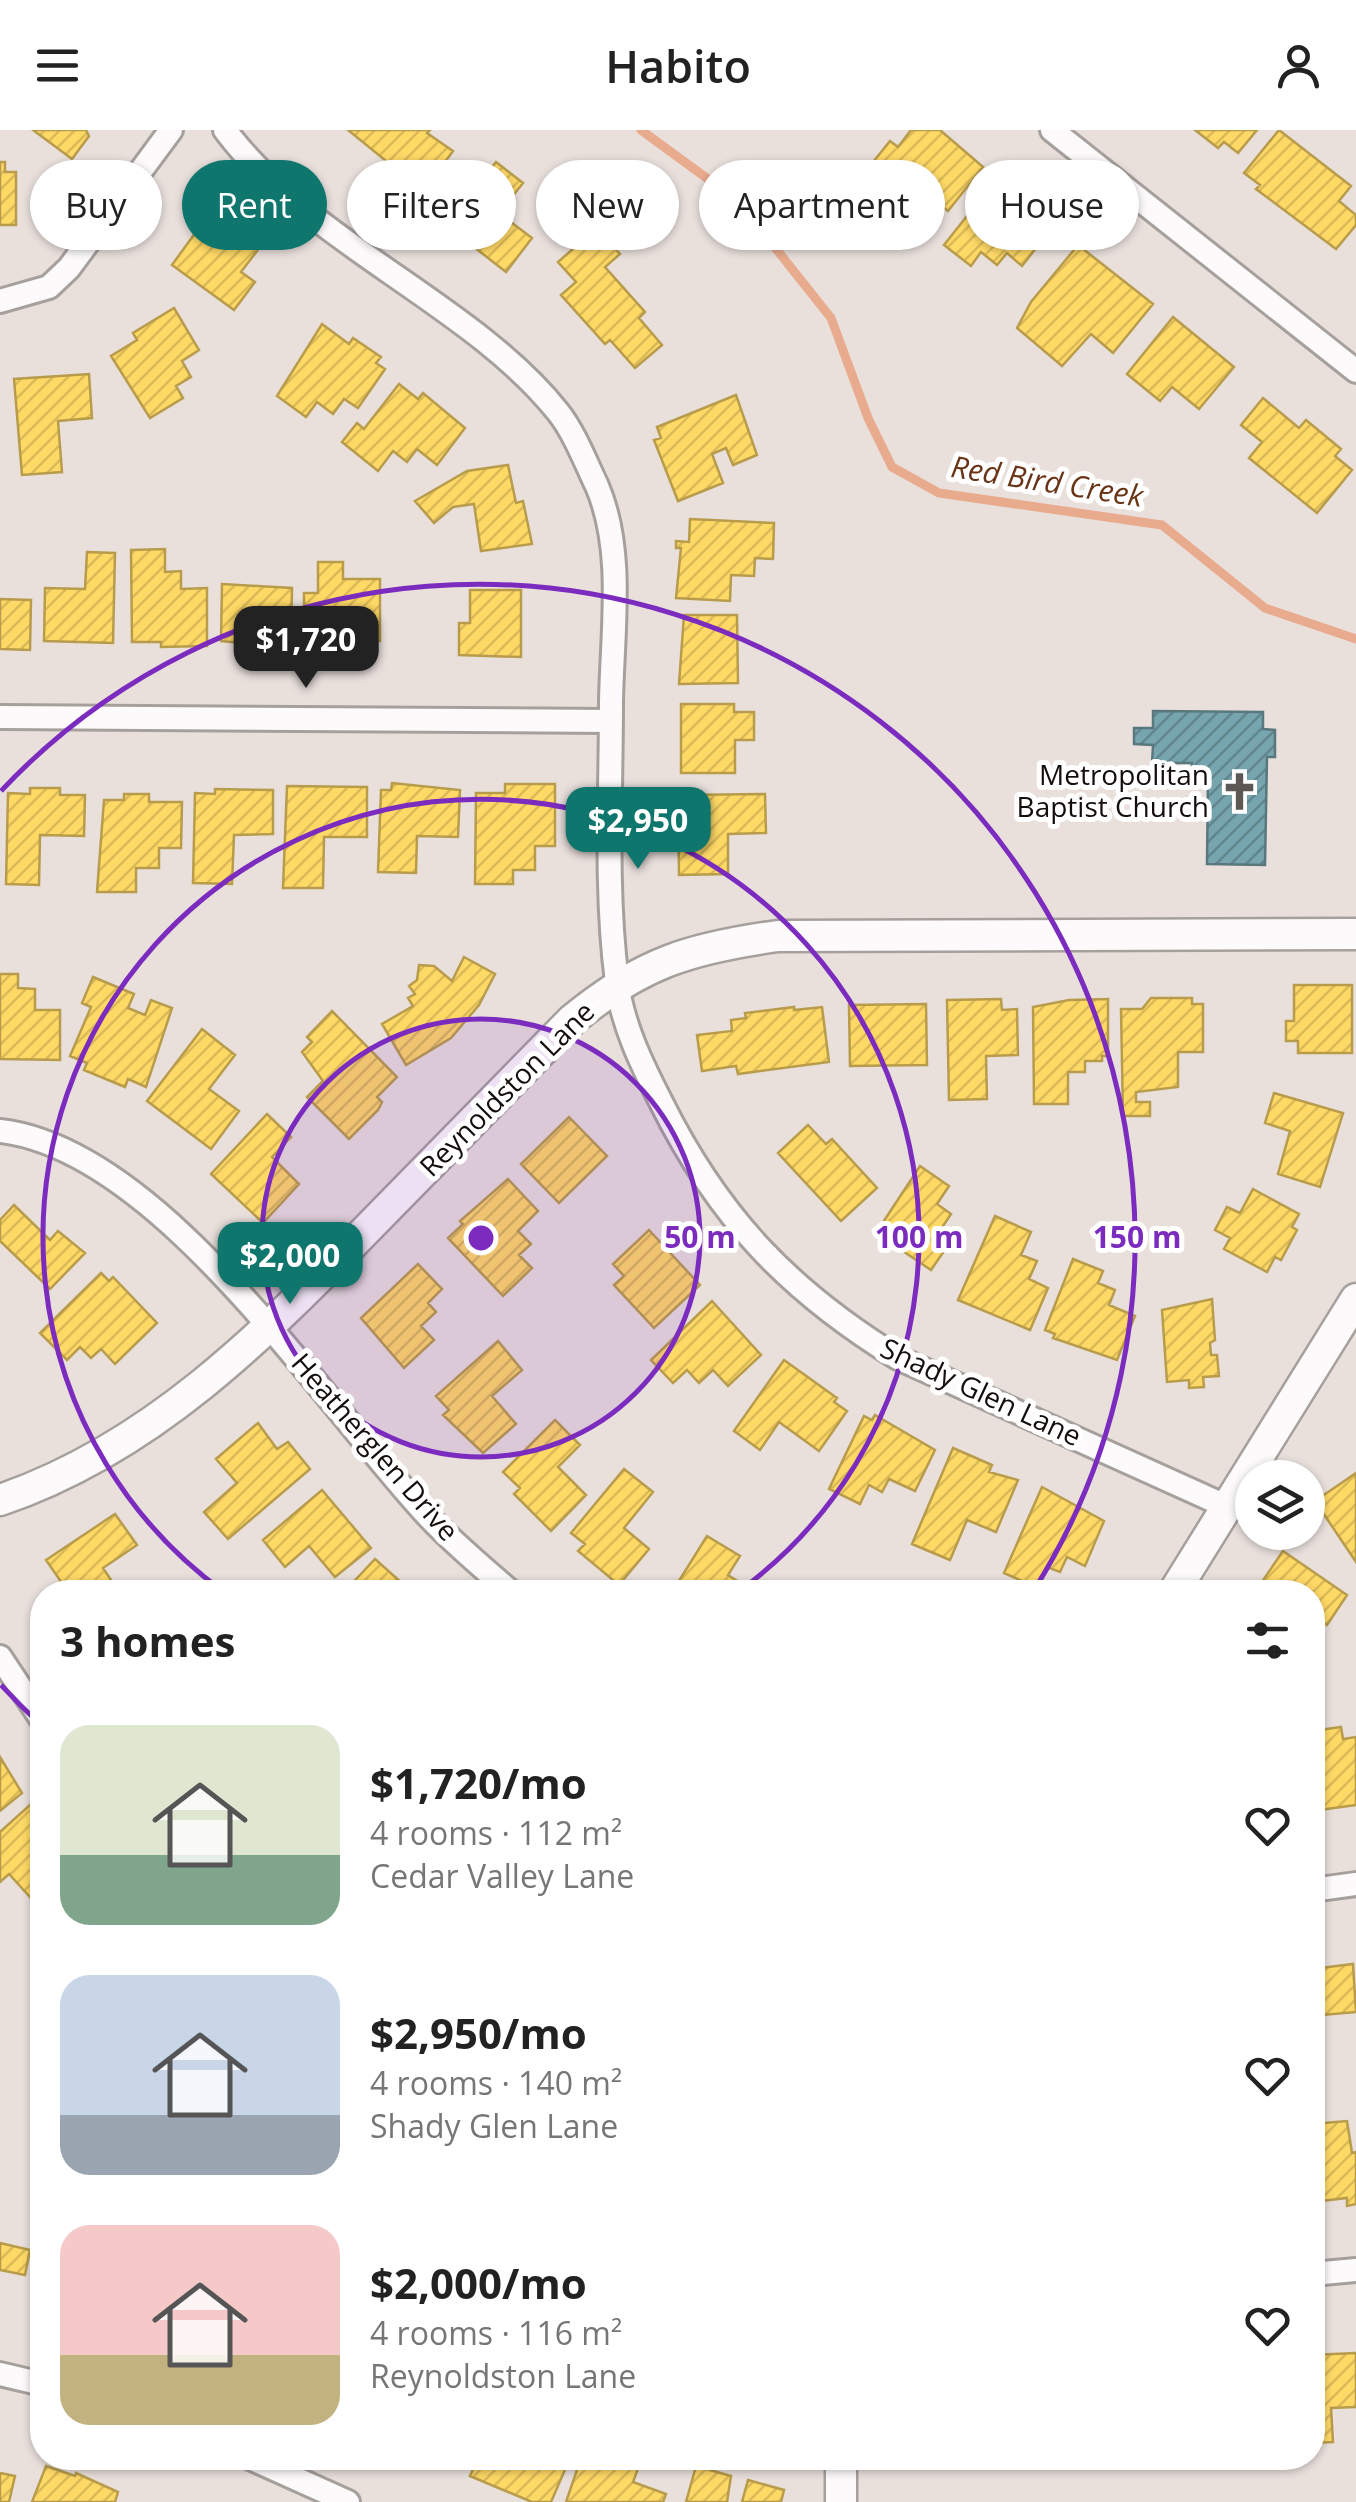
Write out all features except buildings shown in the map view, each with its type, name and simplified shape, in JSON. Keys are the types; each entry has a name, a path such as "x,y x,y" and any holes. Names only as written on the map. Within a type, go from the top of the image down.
{"street":[{"path":"0,301 49,287 69,268 171,130"},
{"name":"Shady Glen Lane","path":"225,130 260,170 503,359 560,414 597,487 613,534 608,789 617,983 628,1027 674,1128 742,1233 786,1278 848,1327 898,1358 1230,1508"},
{"path":"1052,130 1356,371"},
{"path":"0,717 611,721"},
{"name":"Reynoldston Lane","path":"0,1500 38,1488 157,1422 272,1326 572,1020 617,983 670,958 778,936 1356,934"},
{"name":"Heatherglen Drive","path":"0,1131 73,1152 117,1181 272,1326 428,1516 499,1580"},
{"path":"1182,1580 1355,1302"},
{"path":"0,1657 30,1702"},
{"path":"1325,1888 1356,1884"},
{"path":"1325,2273 1356,2270"},
{"path":"0,2374 30,2381"},
{"path":"277,2470 348,2502"},
{"path":"841,2470 841,2502"}],"waterway":[{"name":"Red Bird Creek","path":"641,130 738,201 831,318 868,418 892,467 939,493 1162,525 1265,608 1356,639"}],"place":[{"name":"Metropolitan Baptist Church","path":"1239,791"}]}
